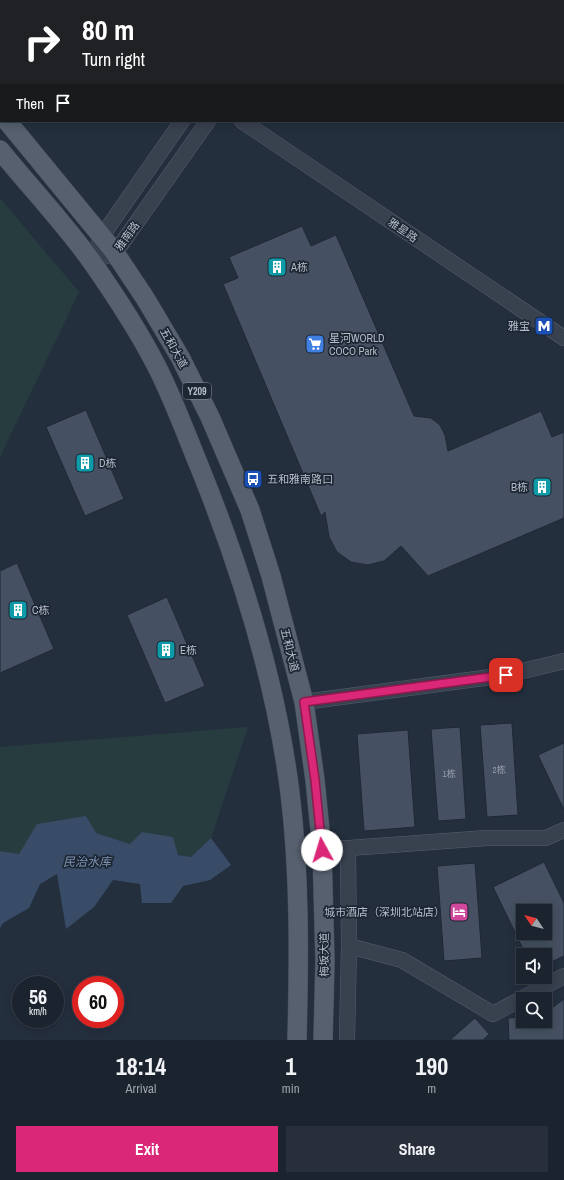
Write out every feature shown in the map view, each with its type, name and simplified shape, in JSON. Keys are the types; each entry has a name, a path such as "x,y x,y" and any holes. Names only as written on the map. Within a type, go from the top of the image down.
{"main road":[{"name":"五和大道","path":"8,122 115,253 180,357 210,418 250,510 271,576 304,702"},
{"name":"Y209","path":"0,150 92,262 123,309 156,366 221,520 243,585 262,652 278,720 290,794 297,875 299,958 297,1040"},
{"name":"梅坂大道","path":"304,702 315,780 322,850 325,960 323,1040"}],"street":[{"name":"雅南路","path":"92,262 102,236 181,122"},
{"name":"雅南路","path":"92,262 115,253 207,122"},
{"name":"雅星路","path":"243,122 564,338"},
{"path":"304,702 506,675 564,662"},
{"path":"322,850 348,850 487,838 546,838 564,830"},
{"path":"347,1040 349,946 348,850"},
{"path":"349,946 402,960 493,1014 564,976"}],"green space":[{"path":"0,198 79,292 0,457"},
{"path":"248,727 211,838 191,857 130,844 96,833 19,854 0,851 0,747"}],"water":[{"name":"民治水库","path":"86,816 96,833 130,844 142,832 173,837 178,855 191,857 211,838 231,865 210,880 183,886 171,903 142,903 140,884 113,880 94,907 66,929 57,874 40,884 29,908 3,923 0,928 0,851 19,854 37,824"}],"building":[{"name":"星河WORLD COCO Park","path":"302,226 311,246 336,235 414,416 431,418 440,425 445,435 448,451 541,411 552,437 564,432 564,518 428,576 401,546 384,561 368,565 351,562 337,552 329,537 325,512 321,516 223,284 238,278 229,257"},
{"name":"D栋","path":"86,410 124,499 85,516 46,427"},
{"name":"C栋","path":"17,563 54,649 0,673 0,571"},
{"name":"E栋","path":"167,597 205,686 165,703 127,615"},
{"path":"512,723 518,815 487,817 480,725"},
{"path":"460,727 466,819 438,821 431,729"},
{"path":"408,730 415,827 364,831 357,734"},
{"path":"564,743 564,810 538,755"},
{"path":"544,862 564,903 564,956 552,962 552,948 523,948 519,940 552,940 552,904 516,904 516,934 493,887"},
{"name":"城市酒店（深圳北站店）","path":"475,863 482,958 444,961 437,866"},
{"path":"564,999 564,1040 509,1040 508,1018 516,1017 516,1028 552,1028 552,1008"},
{"path":"475,1018 489,1034 483,1040 450,1040"}],"place":[{"name":"A栋","path":"277,267"},
{"name":"雅宝","path":"544,326"},
{"name":"星河WORLD COCO Park","path":"315,344"},
{"name":"D栋","path":"85,463"},
{"name":"五和雅南路口","path":"253,479"},
{"name":"B栋","path":"542,487"},
{"name":"C栋","path":"18,610"},
{"name":"E栋","path":"166,650"},
{"name":"城市酒店（深圳北站店）","path":"459,912"}],"route":[{"path":"322,850 315,780 304,702 506,675"}]}
